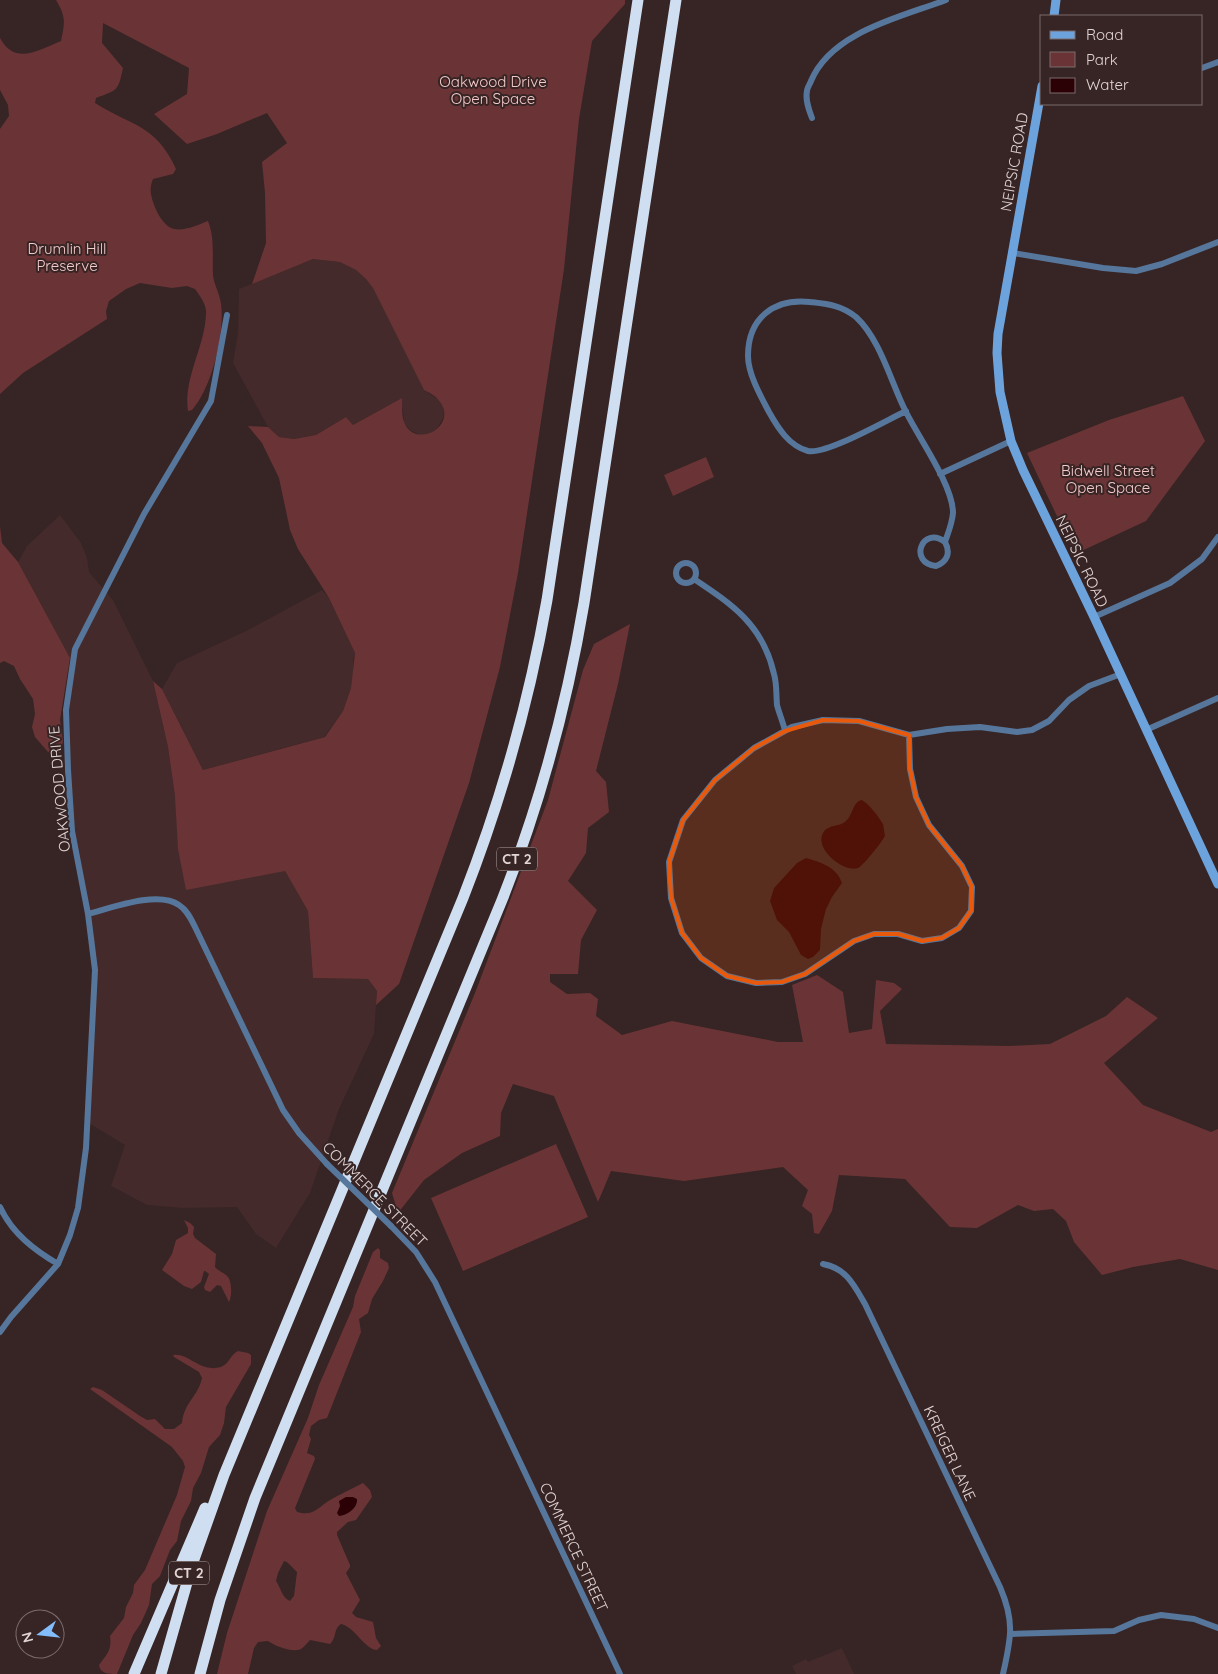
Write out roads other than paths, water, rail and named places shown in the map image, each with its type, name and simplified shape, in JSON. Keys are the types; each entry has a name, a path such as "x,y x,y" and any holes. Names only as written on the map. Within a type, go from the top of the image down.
{"highway":[{"name":"CT 2","path":"162,1674 190,1572 224,1474 461,903 512,756 532,675 547,600 638,0"},
{"name":"CT 2","path":"200,1674 220,1600 253,1503 502,900 526,836 548,764 570,676 584,603 676,0"},
{"path":"134,1674 190,1540 224,1474"}],"street":[{"path":"812,118 808,107 806,91 815,70 834,49 858,33 946,0"},
{"path":"1054,15 1056,0"},
{"path":"1203,68 1218,62"},
{"name":"NEIPSIC ROAD","path":"1040,97 998,334 997,354 1000,392 1011,441 1218,884"},
{"path":"1012,253 1103,268 1136,270 1162,264 1218,242"},
{"path":"906,411 824,450 809,451 793,444 780,432 756,389 748,357 751,337 761,317 776,306 796,300 833,304 855,317 873,339 906,411 940,474 949,495 953,511 951,525 945,542 948,552 944,562 936,566 923,560 920,551 924,542 935,537 945,542"},
{"name":"OAKWOOD DRIVE","path":"0,1332 58,1264 70,1235 78,1208 86,1148 95,970 88,914 72,832 68,770 66,710 75,649 144,514 211,401 227,315"},
{"path":"940,474 1011,441"},
{"path":"1094,617 1170,583 1202,559 1218,537"},
{"path":"694,579 725,600 751,624 768,650 775,676 778,707 785,731"},
{"path":"909,735 910,770 916,797 930,825 962,866 972,887 971,911 959,928 942,938 922,941 898,934 874,934 854,941 805,974 782,982 756,983 727,976 701,958 682,932 671,898 669,862 683,820 715,780 754,748 792,727 823,720 859,722 909,735 947,729 980,727 1016,732 1032,730 1049,721 1069,700 1089,686 1121,674"},
{"path":"1146,730 1218,698"},
{"name":"COMMERCE STREET","path":"88,914 155,899 170,900 182,907 197,930 283,1110 299,1133 328,1164 416,1252 438,1287 620,1674"},
{"path":"0,1207 14,1231 42,1255 58,1264"},
{"name":"KREIGER LANE","path":"823,1264 838,1268 848,1278 873,1320 1000,1587 1008,1606 1011,1620 1011,1634 1003,1674"},
{"path":"1011,1634 1114,1631 1138,1620 1161,1615 1194,1620 1218,1628"}],"water":[{"path":"861,800 870,806 881,821 885,836 864,863 858,868 852,869 845,867 832,858 826,852 821,839 825,830 846,821 856,804"},
{"path":"806,858 822,863 832,869 840,877 842,883 826,909 821,929 820,950 808,959 801,955 789,932 777,920 770,901 774,888 797,863"},
{"path":"346,1497 357,1499 356,1505 348,1513 339,1516 337,1513 340,1506 339,1501"}],"park label":[{"name":"Oakwood Drive Open Space","path":"493,90"},
{"name":"Drumlin Hill Preserve","path":"67,256"},
{"name":"Bidwell Street Open Space","path":"1108,478"}]}
